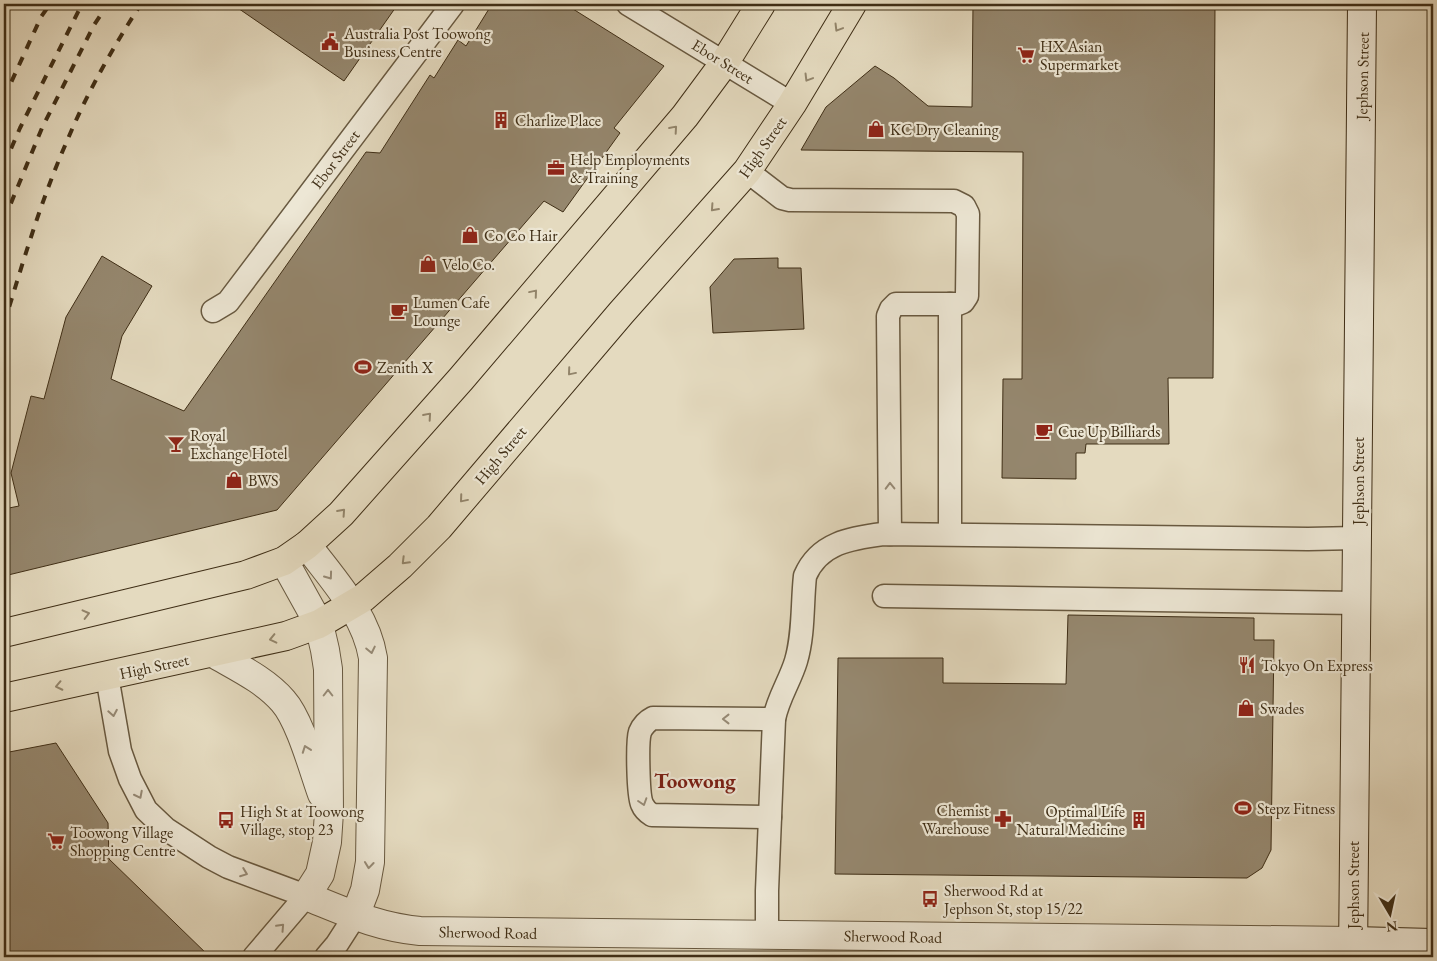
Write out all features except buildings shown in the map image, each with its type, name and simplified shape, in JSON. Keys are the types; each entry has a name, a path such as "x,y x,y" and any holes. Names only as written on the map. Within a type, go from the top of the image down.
{"highway":[{"path":"4,633 246,575 284,561 307,545 340,514 461,379 685,116 725,62 761,4"},
{"name":"High Street","path":"4,698 286,636 319,624 352,606 371,592 439,527 621,313 747,171 792,104 852,4"}],"street":[{"name":"Jephson Street","path":"1353,949 1362,4"},
{"path":"307,545 352,606 367,636 372,651 370,862 365,890 355,916"},
{"path":"284,561 319,624 326,650 328,669 327,842 320,874 306,896"},
{"path":"213,653 269,687 290,710 328,812"},
{"name":"Sherwood Road","path":"306,896 355,916 392,928 420,931 767,935 1353,949 1433,943"}],"lane":[{"name":"Ebor Street","path":"213,311 228,302 453,4"},
{"name":"Ebor Street","path":"628,4 792,104"},
{"path":"747,171 782,198 790,200 954,201 964,206 968,214 967,296 963,302 958,304 896,304 891,308 888,316 890,534"},
{"path":"950,304 950,534"},
{"path":"767,935 774,719 777,705 796,662 800,646 805,576 815,558 845,541 890,534 1357,538"},
{"path":"884,596 1357,603"},
{"name":"Sherwood Road","path":"107,676 120,750 130,780 146,810 166,829 209,857 236,870 306,896"},
{"path":"770,817 652,815 644,809 640,797 639,737 647,721 653,718 774,719"},
{"path":"254,957 306,896"},
{"path":"326,957 355,916"}],"railway":[{"path":"4,98 41,17 50,4"},
{"path":"4,165 20,128 82,4"},
{"path":"4,220 42,128 94,25 108,4"},
{"path":"4,324 25,254 67,141 101,71 141,4"}],"place":[{"name":"Australia Post Toowong Business Centre","path":"330,42"},
{"name":"HX Asian Supermarket","path":"1026,55"},
{"name":"Charlize Place","path":"501,120"},
{"name":"KC Dry Cleaning","path":"876,129"},
{"name":"Help Employments & Training","path":"556,168"},
{"name":"Co Co Hair","path":"470,235"},
{"name":"Velo Co.","path":"428,264"},
{"name":"Lumen Cafe Lounge","path":"399,311"},
{"name":"Zenith X","path":"363,367"},
{"name":"Cue Up Billiards","path":"1044,431"},
{"name":"Royal Exchange Hotel","path":"176,444"},
{"name":"BWS","path":"234,480"},
{"name":"Tokyo On Express","path":"1247,665"},
{"name":"Swades","path":"1246,708"},
{"name":"Stepz Fitness","path":"1243,808"},
{"name":"Chemist Warehouse","path":"1003,819"},
{"name":"High St at Toowong Village, stop 23","path":"226,820"},
{"name":"Optimal Life Natural Medicine","path":"1139,820"},
{"name":"Toowong Village Shopping Centre","path":"56,841"},
{"name":"Sherwood Rd at Jephson St, stop 15/22","path":"930,899"}],"district":[{"name":"Toowong","path":"695,781"}]}
